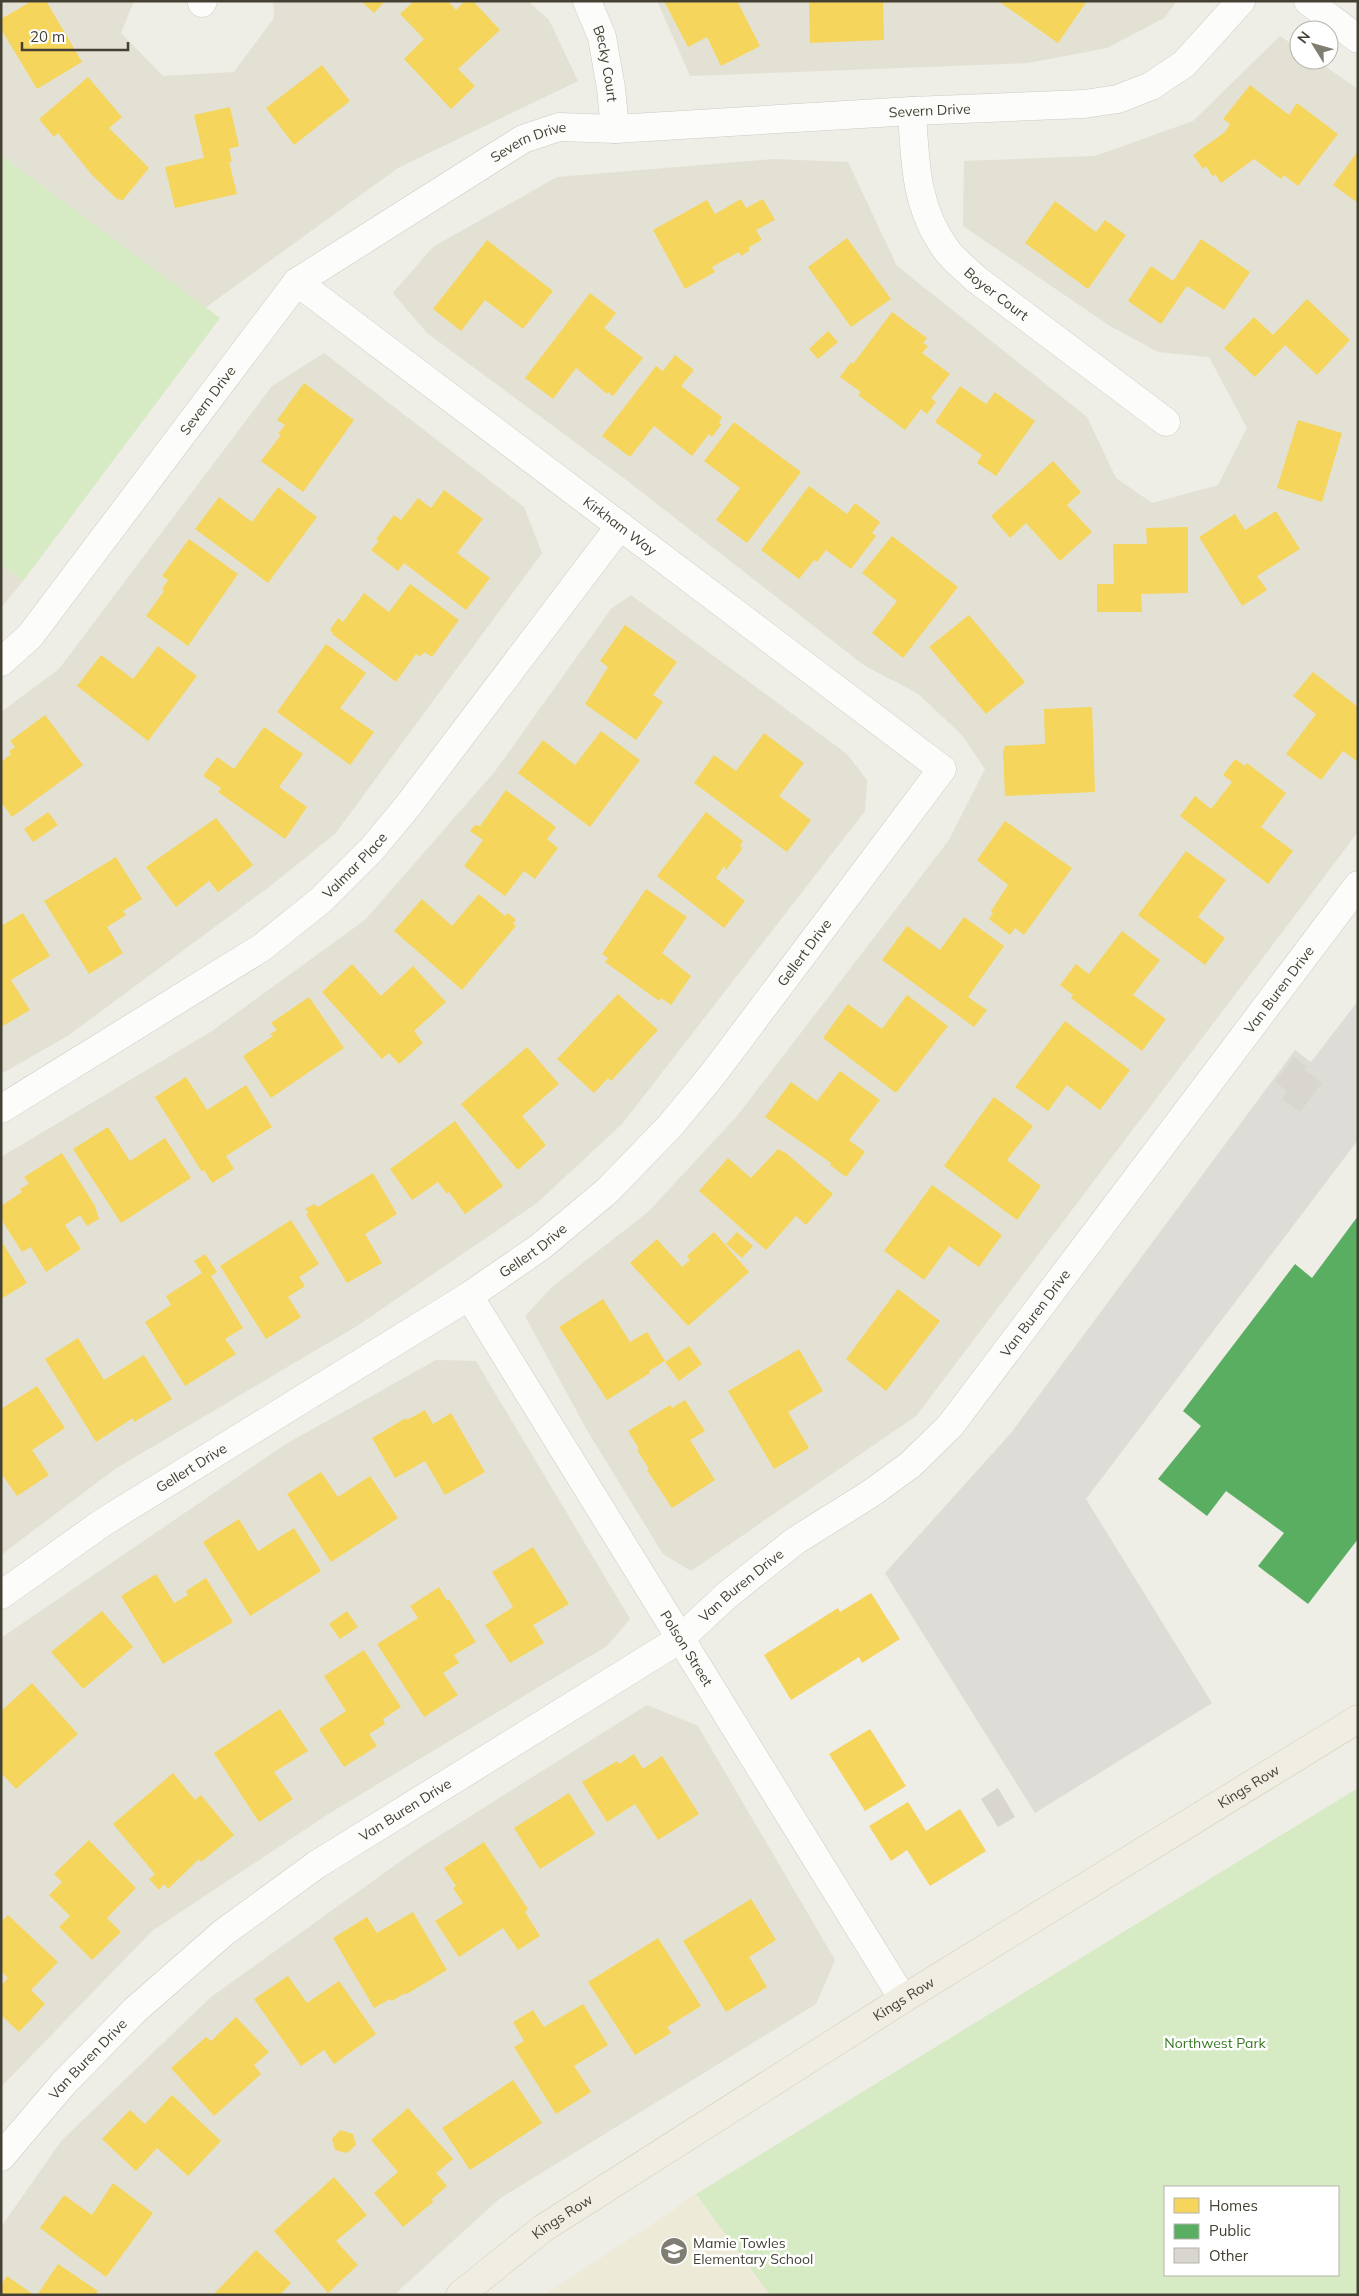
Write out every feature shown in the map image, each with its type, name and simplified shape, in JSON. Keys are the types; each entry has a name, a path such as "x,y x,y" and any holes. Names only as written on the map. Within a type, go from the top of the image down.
{"main road":[{"name":"Kings Row","path":"460,2295 542,2229 903,1999 1358,1719"}],"street":[{"name":"Becky Court","path":"587,1 602,36 611,88 615,129"},
{"name":"Severn Drive","path":"1,662 30,636 298,282 523,139 559,127 615,129 912,110 1084,104 1118,98 1151,86 1184,64 1241,1"},
{"path":"1308,1 1358,39"},
{"name":"Boyer Court","path":"912,110 917,179 928,216 948,252 976,279 1166,422"},
{"name":"Kirkham Way","path":"298,282 942,769"},
{"name":"Valmar Place","path":"1,1109 261,948 321,900 372,849 407,807 620,526"},
{"name":"Gellert Drive","path":"1,1595 102,1524 469,1296 540,1247 592,1203 670,1126 713,1074 942,769"},
{"name":"Van Buren Drive","path":"1,2157 63,2084 135,2010 223,1933 316,1865 680,1639 726,1596 795,1541 870,1494 910,1465 950,1426 1358,886"},
{"name":"Polson Street","path":"469,1296 903,1999"}],"shaded area":[{"path":"1,1 134,1 121,33 163,76 234,72 274,18 273,1 528,1 549,20 578,81 398,168 205,308 1,155"},
{"path":"657,1 1177,1 1164,18 1107,48 1028,63 690,76"},
{"path":"1280,36 1289,42 1289,70 1330,70 1358,89 1358,832 916,1416 691,1571 663,1554 588,1432 525,1316 552,1287 648,1212 737,1116 949,840 985,769 962,735 917,693 865,666 625,479 427,333 393,293 433,247 557,177 773,159 848,162 897,266 1087,417 1116,478 1152,503 1218,485 1247,428 1209,357 1158,352 1110,326 963,226 964,161 1095,156 1193,121"},
{"path":"324,353 524,507 542,553 335,834 269,887 69,1035 1,1074 1,712 59,669 272,386"},
{"path":"1,565 23,581 1,608"},
{"path":"631,595 847,754 867,780 865,811 622,1124 537,1203 357,1326 115,1469 1,1555 1,1157 212,1031 365,920 496,770 611,609"},
{"path":"1358,1001 1358,1140 1086,1499 1212,1703 1035,1813 885,1573 1011,1433 1295,1050 1311,1062"},
{"path":"436,1360 476,1361 630,1619 607,1646 333,1811 152,1931 1,2087 1,1638 286,1444"},
{"path":"647,1705 698,1726 835,1960 816,2004 499,2199 394,2295 1,2295 1,2227 62,2140 211,1997 415,1851"},
{"name":"Mamie Towles Elementary School","path":"696,2194 770,2295 545,2295 672,2211"}],"green space":[{"path":"1,155 220,318 23,581 1,565"},
{"name":"Northwest Park","path":"1358,1788 1358,2295 770,2295 696,2194"}],"building: Homes":[{"path":"32,1 46,1 82,62 37,89 1,29 1,19"},
{"path":"361,1 385,1 374,13"},
{"path":"414,1 448,1 456,10 465,1 473,1 500,30 458,69 475,86 451,109 404,59 424,39 400,14"},
{"path":"664,1 737,1 760,46 721,66 707,37 688,47"},
{"path":"809,1 883,1 884,40 810,43"},
{"path":"998,1 1087,1 1058,43"},
{"path":"322,65 350,101 294,145 266,108"},
{"path":"88,77 122,117 109,128 149,168 122,201 119,198 118,200 92,175 58,133 54,137 39,119"},
{"path":"1250,85 1289,115 1297,103 1338,134 1298,186 1284,175 1281,179 1254,159 1221,183 1215,174 1213,177 1206,166 1203,169 1193,155 1225,132 1230,124 1223,119"},
{"path":"230,107 239,146 229,149 232,162 229,162 237,194 175,208 165,167 204,158 194,115"},
{"path":"1358,151 1358,203 1333,185"},
{"path":"741,199 746,208 763,199 775,220 756,230 762,240 749,247 749,251 741,256 739,252 712,267 715,272 685,289 653,230 707,200 715,214"},
{"path":"1055,201 1096,232 1105,220 1126,235 1088,289 1025,243"},
{"path":"847,238 891,299 851,327 808,267"},
{"path":"1201,239 1250,272 1224,310 1187,286 1161,324 1128,301 1151,266 1173,281"},
{"path":"487,240 553,291 523,329 485,300 461,331 433,309"},
{"path":"590,293 616,313 604,328 643,358 613,396 608,392 607,394 576,368 553,399 525,378"},
{"path":"1307,299 1350,340 1317,375 1285,345 1255,377 1224,348 1254,317 1273,335"},
{"path":"892,312 927,338 923,343 928,346 922,353 950,374 931,398 936,402 927,414 921,409 905,430 858,395 861,392 840,377 851,362 853,364"},
{"path":"828,331 838,342 818,359 809,349"},
{"path":"675,355 694,370 681,386 722,417 719,422 721,425 712,437 709,434 692,456 654,426 630,457 602,436 656,366 663,371"},
{"path":"304,383 354,420 303,492 261,461 281,435 278,434 285,425 277,420"},
{"path":"960,386 986,404 995,392 1035,421 996,476 977,463 982,455 935,422"},
{"path":"1298,420 1342,433 1322,502 1277,488"},
{"path":"734,422 801,472 747,543 716,520 740,488 704,461"},
{"path":"1053,461 1081,492 1067,505 1092,532 1060,561 1026,523 1010,538 991,516"},
{"path":"809,486 847,514 855,503 880,522 872,533 876,536 851,569 826,550 817,562 814,560 799,579 761,550"},
{"path":"278,487 317,517 268,583 195,529 219,497 252,522"},
{"path":"444,490 483,519 457,553 490,578 466,610 404,563 398,571 371,550 379,541 376,539 394,515 401,520 418,498 431,508"},
{"path":"1276,511 1300,549 1257,576 1267,590 1242,606 1199,537 1235,514 1245,530"},
{"path":"1188,527 1188,593 1141,594 1142,612 1097,612 1097,584 1114,584 1113,544 1147,544 1146,528"},
{"path":"892,536 958,587 903,658 872,633 897,601 862,573"},
{"path":"189,539 238,574 188,646 146,616 164,591 162,589 168,580 162,576"},
{"path":"410,584 459,620 432,657 424,652 420,657 416,654 396,682 332,634 330,630 338,618 343,622 364,593 389,612"},
{"path":"969,615 1025,682 986,714 929,647"},
{"path":"625,625 677,662 653,695 663,702 636,740 585,704 608,667 600,661"},
{"path":"326,644 366,673 340,708 374,732 350,765 277,712"},
{"path":"158,646 197,676 148,741 77,686 101,655 133,679"},
{"path":"1313,672 1358,707 1358,762 1343,751 1321,780 1286,754 1316,714 1293,696"},
{"path":"1092,707 1095,792 1005,796 1003,752 1005,746 1045,744 1044,709"},
{"path":"45,715 83,765 12,817 1,802 1,762 11,754 9,751 15,747 10,741"},
{"path":"264,727 303,754 279,787 307,807 285,839 218,792 221,788 203,776 217,757 234,769"},
{"path":"601,731 640,760 590,827 518,773 543,740 575,765"},
{"path":"764,733 804,763 779,796 811,820 787,852 694,783 714,755 736,771"},
{"path":"1235,759 1245,766 1247,763 1286,793 1261,827 1293,851 1268,884 1180,816 1195,796 1211,809 1232,782 1223,775"},
{"path":"506,790 556,827 547,839 558,848 535,879 524,871 505,896 464,866 483,840 470,831 475,825 480,826"},
{"path":"48,812 58,825 33,842 24,829"},
{"path":"706,812 743,841 740,845 742,849 726,870 724,866 716,878 745,901 724,928 657,876"},
{"path":"216,818 253,865 218,892 209,881 176,907 146,867"},
{"path":"1005,821 1072,868 1024,935 1015,928 1010,935 989,919 993,913 991,911 1008,885 977,860"},
{"path":"1186,851 1226,880 1198,917 1225,938 1205,965 1138,915"},
{"path":"116,857 142,899 123,911 126,915 107,927 123,953 89,974 44,901"},
{"path":"646,889 687,917 662,953 691,976 671,1005 661,998 659,1001 605,962 608,958 602,954"},
{"path":"479,894 505,916 508,913 516,920 513,923 516,926 462,990 394,931 422,899 452,926"},
{"path":"23,913 50,956 11,980 30,1010 1,1027 1,926"},
{"path":"964,917 1004,946 968,997 987,1010 974,1027 882,960 907,926 940,950"},
{"path":"1122,931 1160,960 1133,995 1166,1019 1142,1051 1071,998 1073,995 1060,985 1076,964 1089,974"},
{"path":"352,964 381,996 413,966 446,1002 414,1031 423,1043 399,1064 389,1053 382,1059 322,992"},
{"path":"618,994 658,1030 611,1081 608,1078 594,1093 557,1059"},
{"path":"907,995 948,1026 896,1093 823,1038 848,1004 882,1029"},
{"path":"309,997 344,1048 271,1098 243,1056 273,1036 270,1034 277,1030 271,1023"},
{"path":"1065,1021 1130,1070 1100,1110 1067,1085 1048,1111 1015,1087"},
{"path":"527,1047 559,1084 522,1116 546,1145 518,1170 461,1104"},
{"path":"840,1071 880,1100 849,1140 865,1152 846,1177 830,1165 831,1163 765,1117 791,1082 817,1101"},
{"path":"186,1077 207,1110 246,1085 272,1127 226,1156 234,1169 212,1183 204,1170 202,1172 155,1097"},
{"path":"994,1097 1033,1126 1007,1160 1041,1186 1017,1220 944,1166"},
{"path":"455,1121 503,1186 465,1214 449,1192 447,1194 438,1182 412,1200 390,1169"},
{"path":"108,1127 130,1161 165,1138 191,1178 121,1223 73,1149"},
{"path":"778,1149 786,1153 833,1194 806,1225 796,1216 766,1250 699,1191 728,1158 751,1178"},
{"path":"62,1153 95,1206 99,1219 87,1226 80,1215 65,1225 81,1249 46,1272 31,1247 22,1252 1,1219 1,1206 22,1192 20,1189 29,1184 24,1177"},
{"path":"373,1173 397,1214 365,1234 382,1263 347,1283 306,1214 309,1212 305,1209 314,1204 318,1207"},
{"path":"932,1185 1002,1235 979,1267 949,1246 924,1280 884,1251"},
{"path":"291,1220 319,1264 299,1277 305,1286 288,1297 301,1317 266,1339 220,1266"},
{"path":"714,1232 749,1272 688,1326 630,1263 657,1239 682,1267 690,1260 687,1256"},
{"path":"737,1232 753,1246 742,1258 726,1244"},
{"path":"1,1243 27,1283 1,1299"},
{"path":"205,1254 217,1272 211,1276 243,1328 225,1339 236,1354 185,1386 145,1322 171,1305 166,1296 202,1273 194,1261"},
{"path":"898,1289 940,1321 886,1391 846,1359"},
{"path":"603,1299 630,1342 647,1332 665,1361 649,1371 650,1373 607,1400 559,1327"},
{"path":"78,1338 104,1380 144,1355 172,1399 134,1422 133,1418 96,1442 45,1359"},
{"path":"689,1346 702,1364 679,1381 665,1362"},
{"path":"799,1349 823,1391 788,1412 809,1448 774,1469 728,1391"},
{"path":"37,1386 65,1428 32,1450 49,1475 17,1496 1,1473 1,1409"},
{"path":"685,1400 705,1431 690,1440 715,1480 672,1508 647,1470 649,1469 628,1431 670,1405 672,1408"},
{"path":"425,1410 433,1424 451,1413 485,1472 445,1495 425,1461 395,1478 372,1438 406,1418 407,1420"},
{"path":"321,1472 338,1497 370,1476 398,1518 331,1562 287,1494"},
{"path":"239,1519 258,1551 294,1528 321,1571 250,1616 203,1542"},
{"path":"533,1547 569,1604 533,1625 544,1643 510,1663 485,1625 513,1607 492,1572"},
{"path":"156,1574 174,1603 188,1595 186,1591 206,1578 233,1622 163,1664 121,1596"},
{"path":"439,1587 447,1601 449,1599 476,1642 454,1655 459,1663 443,1673 458,1695 424,1717 377,1644 418,1618 410,1606"},
{"path":"871,1593 900,1639 862,1663 859,1657 791,1700 764,1655 838,1608 840,1612"},
{"path":"102,1611 133,1647 83,1689 51,1652"},
{"path":"347,1611 358,1627 340,1639 329,1624"},
{"path":"364,1650 401,1707 383,1719 385,1724 369,1734 377,1746 344,1767 319,1729 346,1711 324,1676"},
{"path":"32,1683 78,1734 16,1789 1,1773 1,1711"},
{"path":"280,1709 308,1751 274,1772 293,1799 259,1822 214,1753"},
{"path":"870,1729 906,1786 865,1811 829,1754"},
{"path":"634,1754 643,1769 662,1756 699,1814 658,1840 635,1804 607,1822 582,1782 617,1761 619,1764"},
{"path":"173,1773 195,1800 201,1795 234,1835 201,1862 199,1859 168,1889 164,1884 159,1890 149,1879 155,1874 113,1824"},
{"path":"569,1793 595,1834 540,1869 514,1828"},
{"path":"908,1802 926,1831 960,1809 986,1851 930,1886 907,1850 891,1861 869,1826"},
{"path":"89,1840 136,1888 107,1918 121,1932 92,1960 59,1927 70,1916 49,1895 62,1882 54,1874"},
{"path":"484,1842 528,1909 525,1912 540,1936 518,1950 503,1928 459,1957 435,1921 463,1903 453,1888 456,1886 444,1868"},
{"path":"751,1899 776,1940 749,1957 767,1987 726,2012 683,1941"},
{"path":"413,1912 447,1970 405,1995 405,1993 392,2001 390,1999 374,2008 333,1938 367,1917 377,1933"},
{"path":"8,1915 58,1962 31,1990 45,2004 19,2032 1,2015 1,1985 8,1978 1,1971 1,1922"},
{"path":"658,1938 701,2006 667,2027 671,2033 635,2055 588,1982"},
{"path":"288,1976 307,2003 339,1981 376,2034 334,2064 324,2050 301,2066 254,1999"},
{"path":"583,2004 608,2045 574,2066 591,2092 556,2114 514,2047 524,2041 513,2022 533,2010 544,2027"},
{"path":"236,2017 269,2052 254,2065 261,2074 214,2116 171,2068 206,2037 211,2041"},
{"path":"513,2080 542,2123 470,2170 442,2128"},
{"path":"172,2095 221,2141 188,2176 157,2148 136,2171 102,2139 130,2110 145,2124"},
{"path":"408,2108 453,2159 436,2173 447,2186 432,2199 433,2202 403,2227 374,2193 398,2172 371,2140"},
{"path":"340,2130 353,2134 356,2145 347,2153 335,2150 332,2139"},
{"path":"334,2177 367,2215 336,2241 358,2265 328,2293 274,2231"},
{"path":"113,2183 153,2213 106,2277 40,2228 64,2195 92,2215"},
{"path":"256,2250 291,2283 280,2295 213,2295"},
{"path":"58,2264 98,2291 95,2295 37,2295"},
{"path":"7,2276 34,2295 1,2295 1,2285"}],"building: Public":[{"path":"1358,1216 1358,1539 1308,1604 1258,1566 1284,1533 1226,1491 1207,1516 1158,1479 1201,1426 1183,1411 1295,1264 1312,1278"}],"building: Other":[{"path":"1294,1057 1306,1066 1304,1069 1322,1083 1300,1112 1282,1099 1287,1091 1275,1082"},
{"path":"998,1788 1015,1817 998,1827 981,1799"}],"place":[{"name":"Mamie Towles Elementary School","path":"674,2251"}]}
